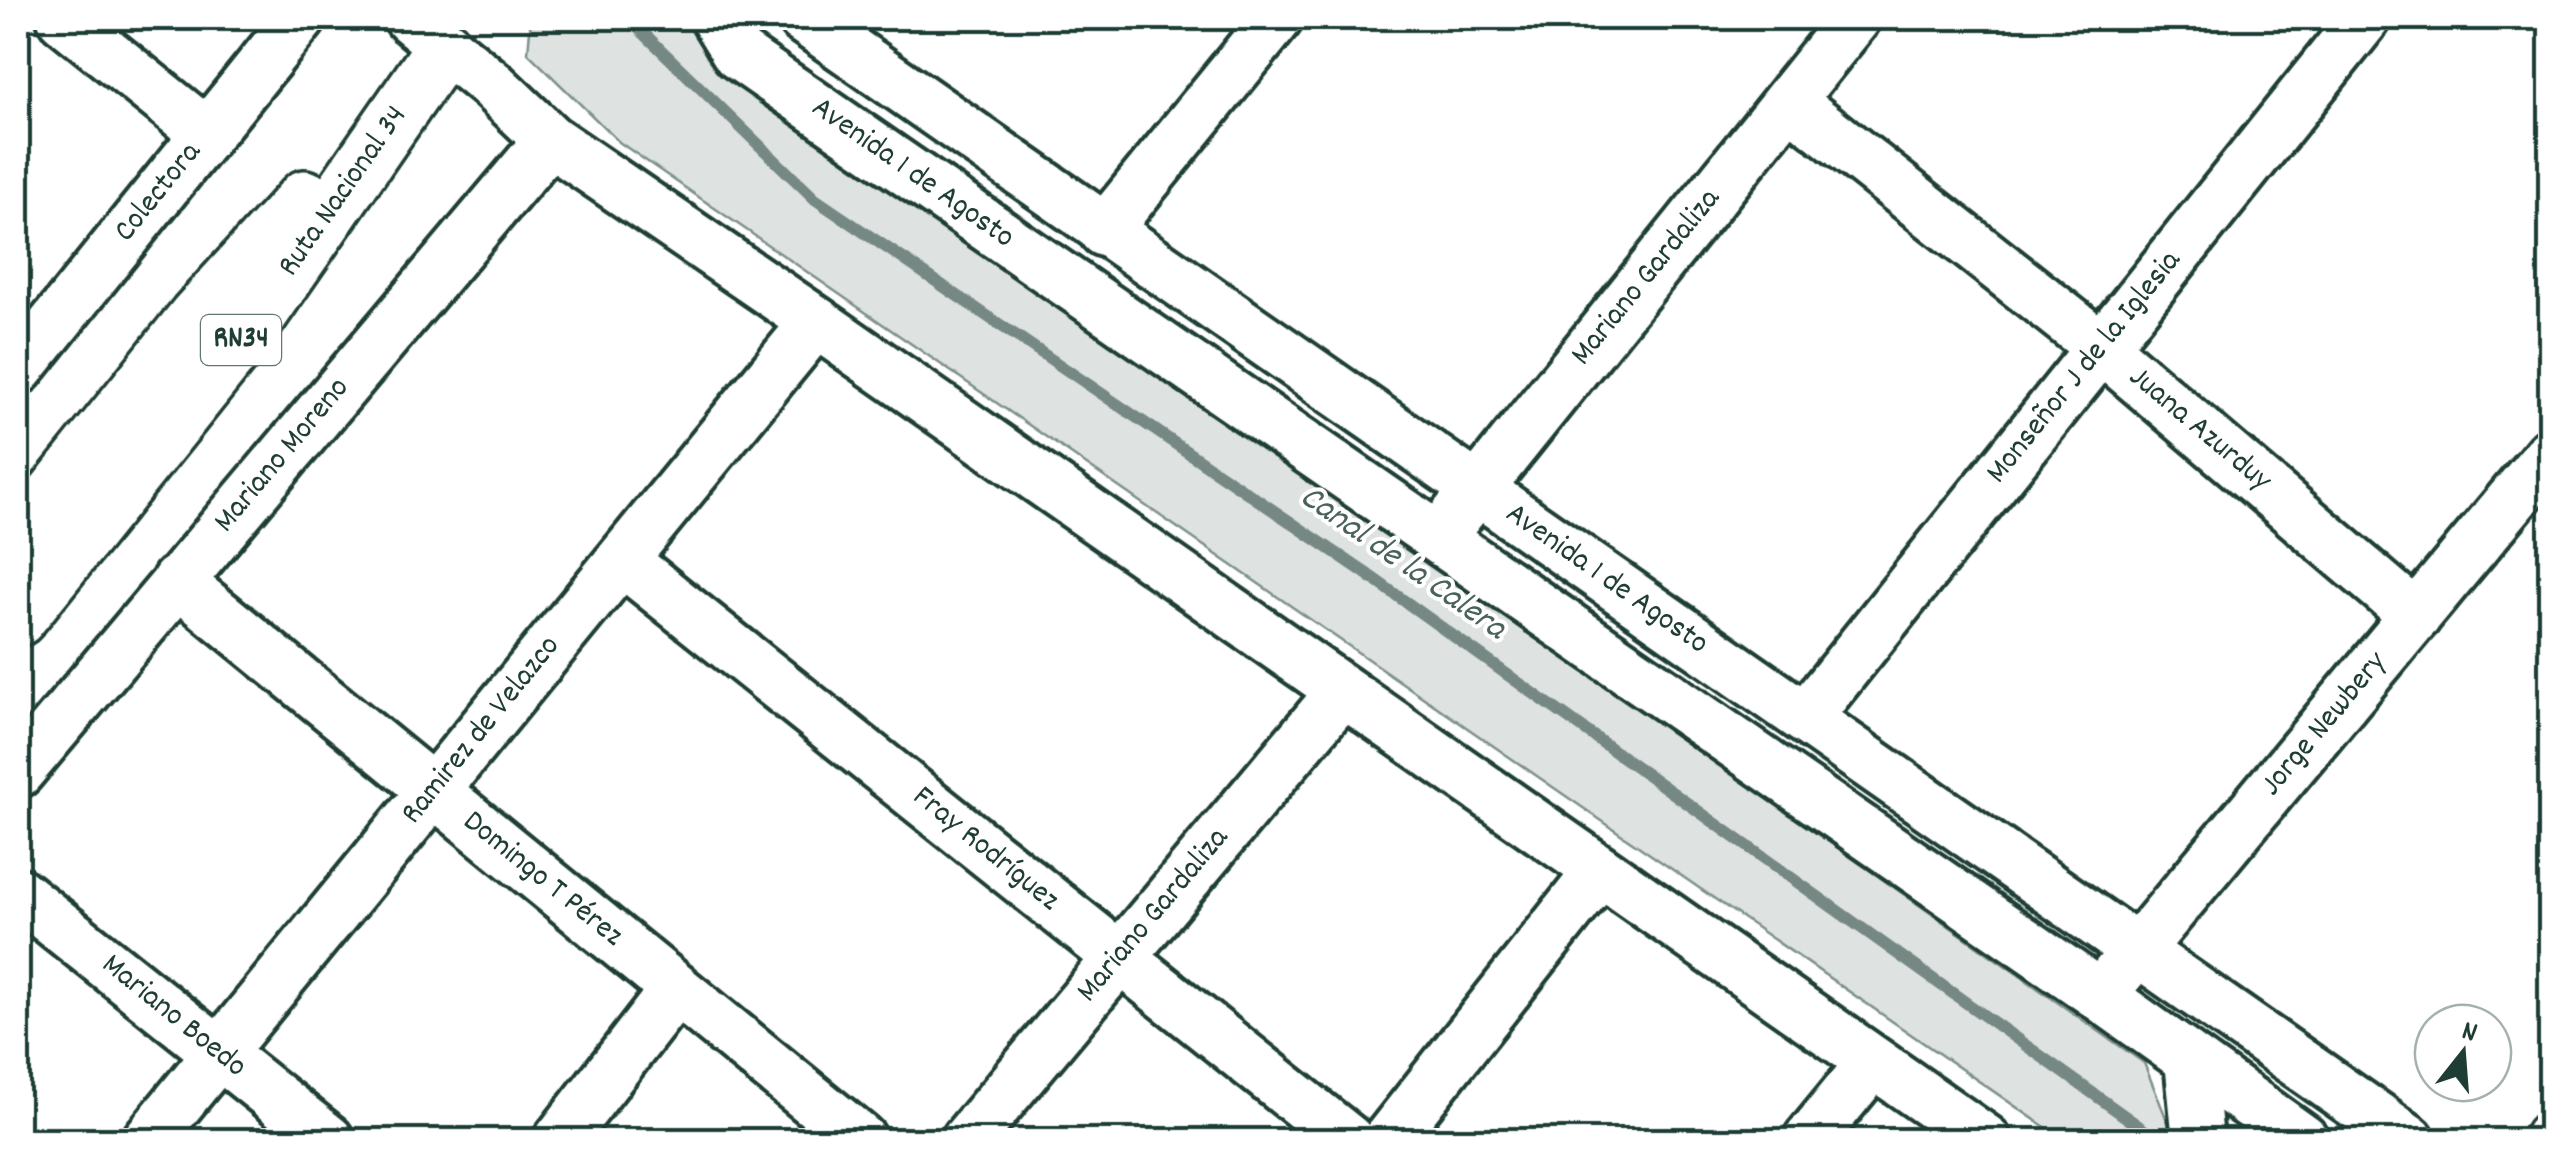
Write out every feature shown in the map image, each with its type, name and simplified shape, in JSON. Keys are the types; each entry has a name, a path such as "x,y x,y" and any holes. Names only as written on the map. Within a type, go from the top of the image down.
{"highway":[{"name":"Ruta Nacional 34","path":"18,540 198,316 440,27"},
{"name":"Ruta Nacional 34","path":"18,618 246,334 440,27"}],"street":[{"path":"63,18 207,134"},
{"name":"Colectora","path":"18,369 300,18"},
{"name":"Avenida 1 de Agosto","path":"716,18 738,54 2101,996 2303,1140"},
{"name":"Avenida 1 de Agosto","path":"803,18 2409,1140"},
{"path":"1104,231 1277,18"},
{"name":"Mariano Gardaliza","path":"1439,538 1855,18"},
{"name":"Monseñor J de la Iglesia","path":"1804,718 2364,18"},
{"path":"440,27 492,85 550,140 1985,1140"},
{"name":"Juana Azurduy","path":"1789,101 2101,347 2416,616"},
{"name":"Mariano Moreno","path":"18,772 550,140"},
{"name":"Ramirez de Velazco","path":"148,1140 816,322"},
{"name":"Jorge Newbery","path":"2101,996 2550,454"},
{"name":"Fray Rodríguez","path":"622,560 1348,1140"},
{"name":"Domingo T Pérez","path":"178,581 861,1140"},
{"name":"Mariano Gardaliza","path":"967,1140 1342,692"},
{"path":"1388,1140 1600,871"},
{"name":"Mariano Boedo","path":"18,893 328,1140"},
{"path":"559,1140 676,989"},
{"path":"2190,1060 2198,1140"},
{"path":"1809,1140 1873,1062"}],"shaded area":[{"path":"531,18 692,18 706,53 2144,1063 2175,1140 2064,1140 619,142 528,53"}],"waterway":[{"name":"Canal de la Calera","path":"628,18 815,199 1364,572 2158,1140"}]}
